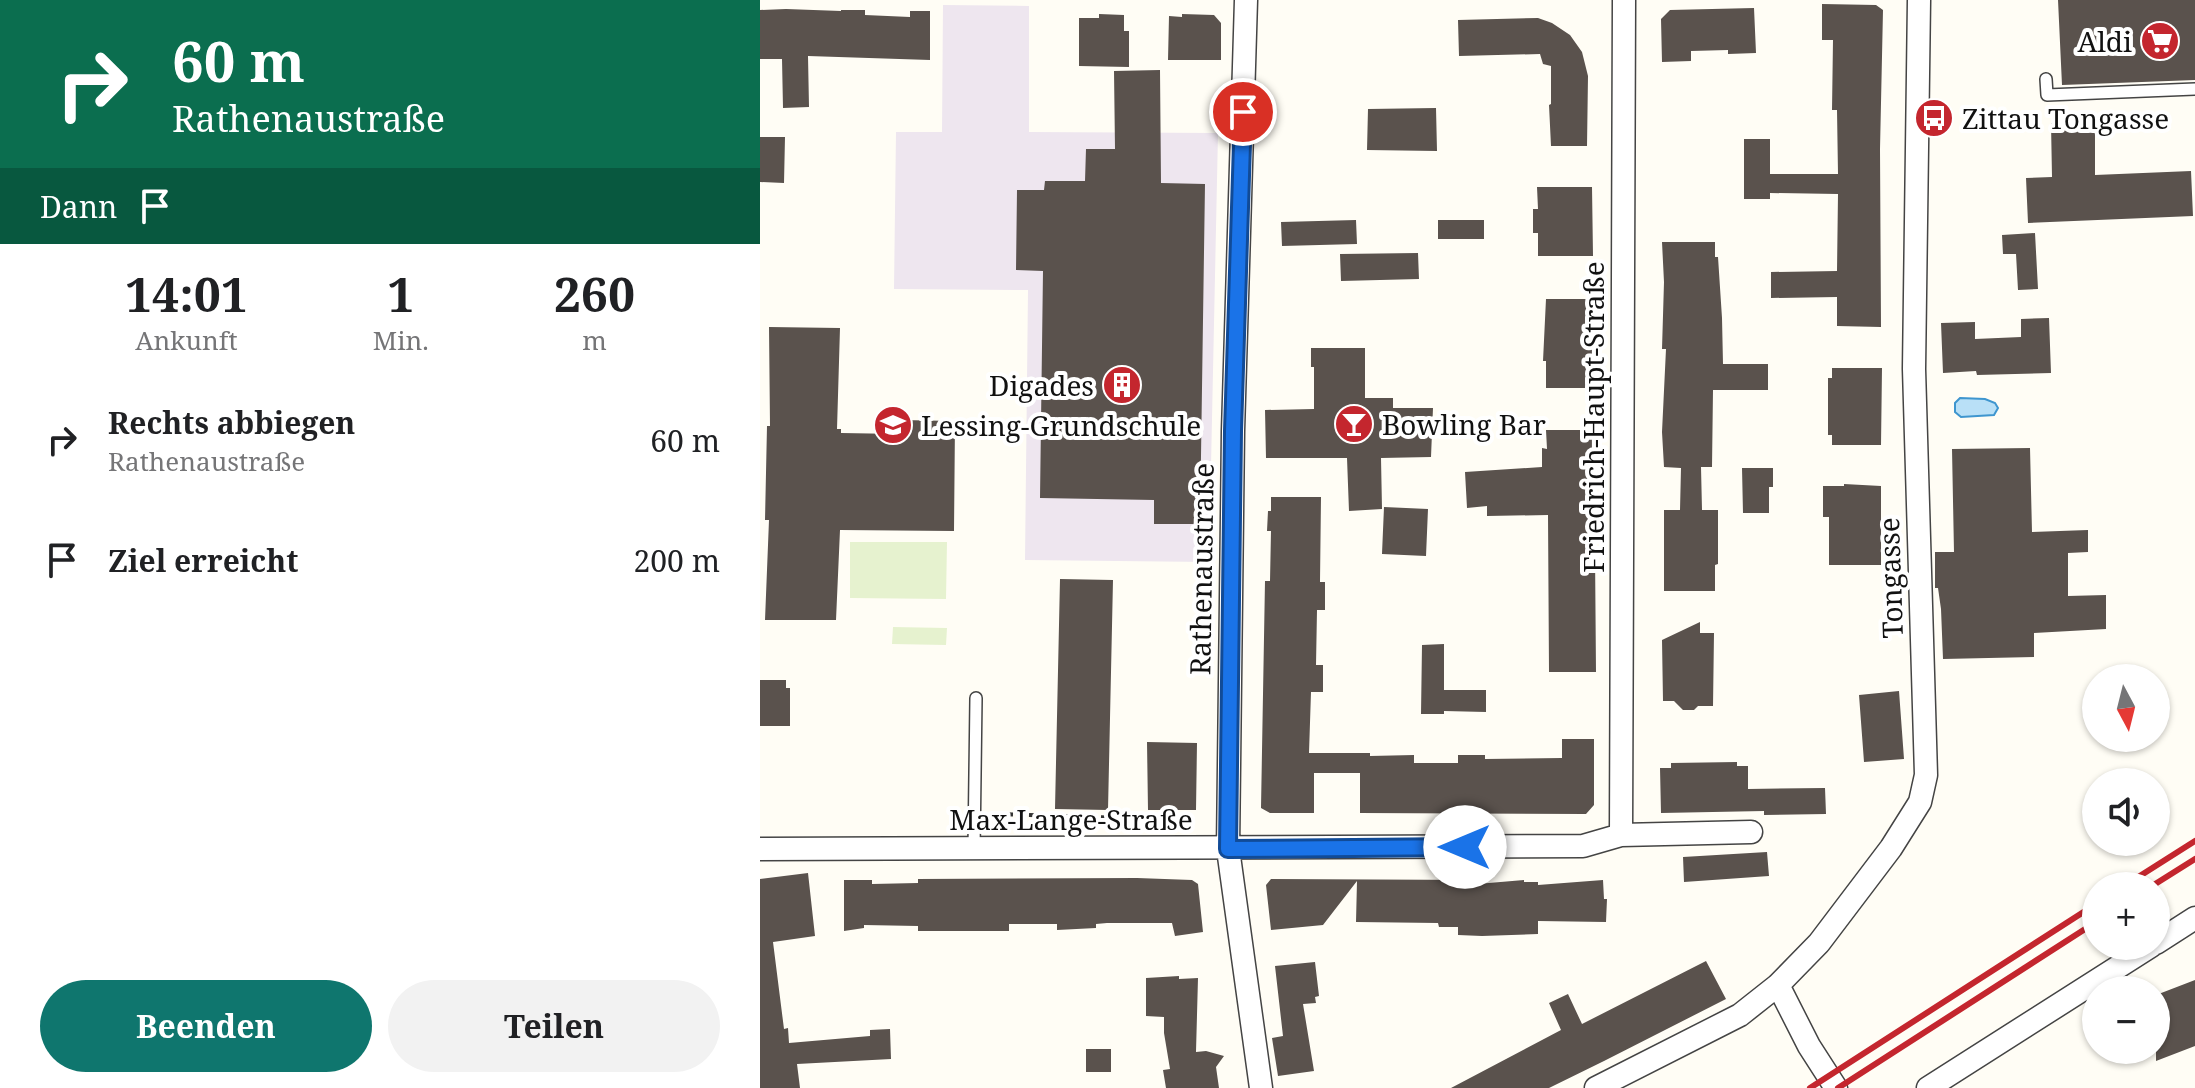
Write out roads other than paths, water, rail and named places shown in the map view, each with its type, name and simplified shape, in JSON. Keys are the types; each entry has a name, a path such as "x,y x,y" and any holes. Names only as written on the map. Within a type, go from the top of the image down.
{"street":[{"name":"Rathenaustraße","path":"1246,0 1233,431 1228,849 1261,1088"},
{"name":"Friedrich-Haupt-Straße","path":"1621,835 1624,0"},
{"name":"Tongasse","path":"1596,1088 1740,1015 1778,985 1819,943 1891,848 1920,802 1926,775 1914,369 1919,0"},
{"name":"Max-Lange-Straße","path":"760,849 1583,846 1621,835 1751,832"},
{"path":"2170,934 2195,918"},
{"path":"1928,1088 2129,960"},
{"path":"1778,985 1809,1046 1836,1088"}],"lane":[{"path":"2046,79 2047,95 2195,89"},
{"path":"974,849 976,698"}],"water":[{"path":"1960,398 1985,399 1995,403 1998,408 1994,415 1961,417 1955,412 1955,403"}],"railway":[{"path":"2146,872 2195,841"},
{"path":"2170,875 2195,859"},
{"path":"1810,1088 2082,913"},
{"path":"1838,1088 2082,931"}],"place":[{"name":"Aldi","path":"2160,41"},
{"name":"Zittau Tongasse","path":"1934,118"},
{"name":"Digades","path":"1122,385"},
{"name":"Bowling Bar","path":"1354,424"},
{"name":"Lessing-Grundschule","path":"893,425"}]}
